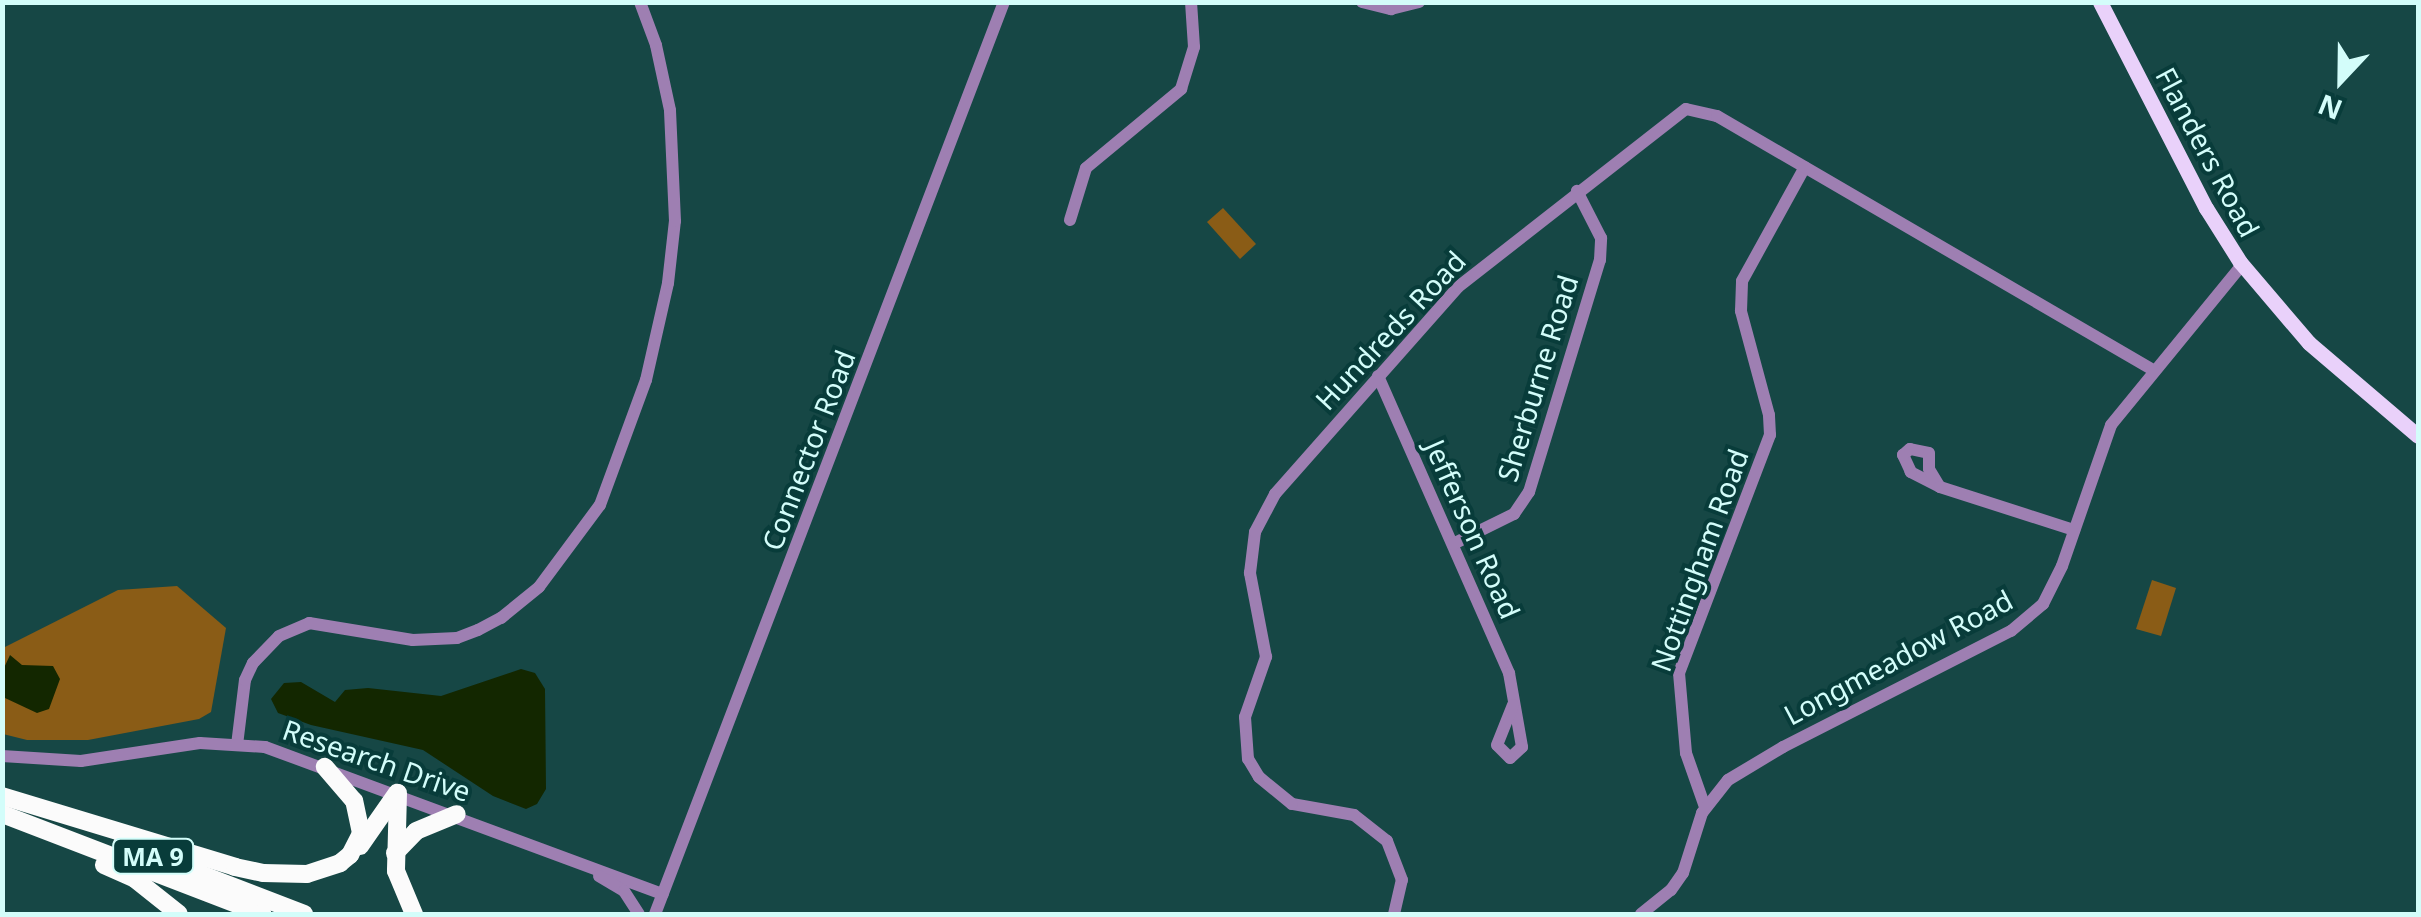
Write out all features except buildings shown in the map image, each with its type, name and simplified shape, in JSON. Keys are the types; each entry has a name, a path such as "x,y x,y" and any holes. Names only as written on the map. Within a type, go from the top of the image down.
{"highway":[{"path":"325,766 354,801 361,816 361,833 350,855"},
{"path":"398,793 395,854 400,885 414,914"},
{"path":"2,796 263,874 308,874 350,855 398,793"},
{"name":"MA 9","path":"2,796 304,914"},
{"name":"MA 9","path":"2,814 262,914"},
{"path":"395,854 416,831 457,814"},
{"path":"2,822 136,879 180,914"}],"main road":[{"name":"Flanders Road","path":"2100,2 2206,208 2242,265 2309,343 2418,436"}],"street":[{"path":"237,744 245,680 253,663 279,636 310,623 413,640 457,638 478,630 502,618 539,586 600,505 646,380 668,282 675,222 670,110 656,44 640,2"},
{"name":"Connector Road","path":"655,914 1004,2"},
{"path":"1070,220 1086,168 1181,89 1194,47 1191,2"},
{"path":"1362,2 1391,10 1419,2"},
{"name":"Hundreds Road","path":"1394,914 1402,880 1388,840 1354,815 1292,804 1274,792 1248,759 1245,717 1266,657 1250,574 1255,532 1275,494 1474,272 1686,110 1717,116 2153,370"},
{"name":"Nottingham Road","path":"1705,807 1686,753 1678,673 1770,435 1770,415 1741,310 1742,281 1805,167"},
{"name":"Sherburne Road","path":"1452,544 1514,514 1529,492 1600,260 1601,238 1577,191"},
{"name":"Longmeadow Road","path":"1641,914 1671,890 1683,873 1705,807 1728,780 1764,757 2028,619 2054,586 2106,435 2153,370 2242,265"},
{"name":"Jefferson Road","path":"1378,376 1509,673 1513,705"},
{"path":"1940,487 2074,530"},
{"name":"Research Drive","path":"2,756 80,761 152,747 265,747 457,814 663,894"},
{"path":"570,860 624,891 639,914"}],"shaded area":[{"path":"1223,208 1256,244 1240,259 1207,222"},
{"path":"2152,580 2176,588 2161,636 2136,629"},
{"path":"177,586 226,628 211,712 199,719 88,740 27,740 3,734 3,648 118,590"},
{"path":"10,655 22,665 53,666 60,679 49,709 37,713 5,698 3,670"},
{"path":"521,669 535,673 545,689 546,789 537,804 526,809 493,796 423,750 311,725 278,713 271,699 284,683 301,682 335,702 345,690 368,688 441,696"}]}
